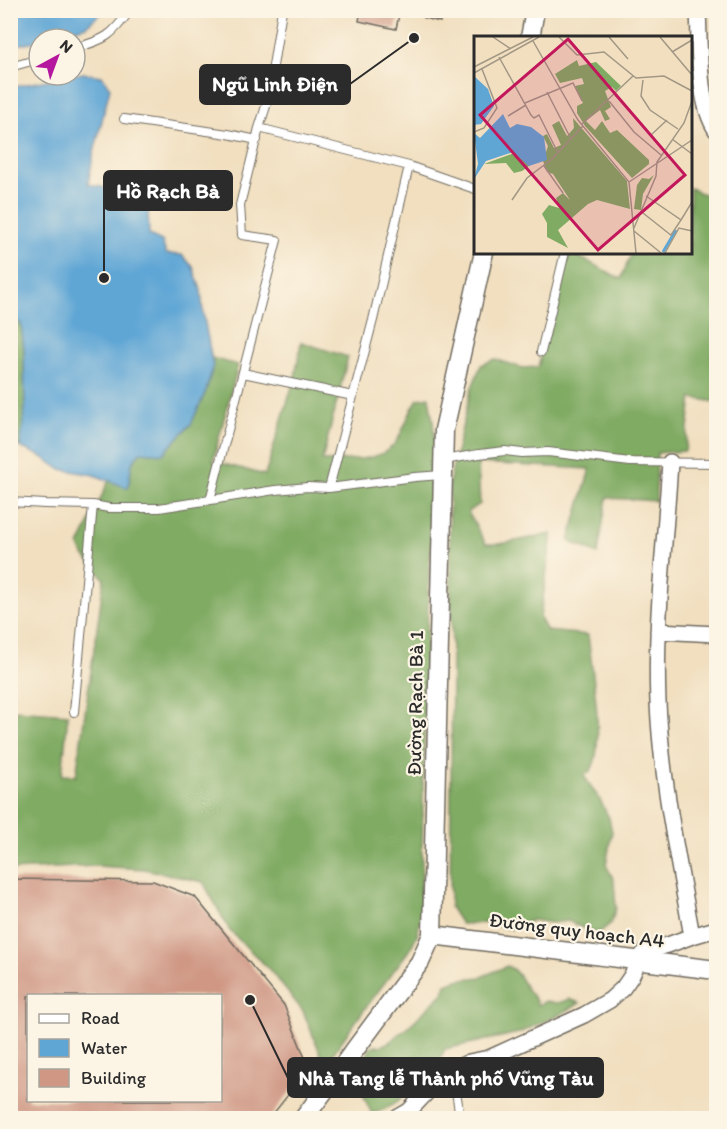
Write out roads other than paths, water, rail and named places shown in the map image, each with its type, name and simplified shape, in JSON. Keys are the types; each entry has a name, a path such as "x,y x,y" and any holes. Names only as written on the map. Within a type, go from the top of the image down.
{"street":[{"path":"530,36 535,10"},
{"path":"698,10 703,96 708,115 717,130"},
{"name":"Đường Rạch Bà 1","path":"304,1119 420,962 432,935 444,430 484,254"},
{"path":"670,462 658,631 659,719 669,815 692,936"},
{"path":"658,631 717,634"},
{"path":"397,1119 409,1111 453,1070 469,1062 489,1058 584,1015 610,1000 623,988 646,951 717,929"},
{"name":"Đường quy hoạch A4","path":"432,935 717,969"}],"lane":[{"path":"87,45 110,35 130,10"},
{"path":"210,500 277,240 242,235 240,205 267,103 282,10"},
{"path":"10,67 27,62"},
{"path":"124,119 257,140"},
{"path":"259,128 409,166 474,189"},
{"path":"329,488 409,166"},
{"path":"541,352 565,254"},
{"path":"243,373 353,396"},
{"path":"10,502 93,505 109,508 159,508 308,487 329,488 415,477 479,454 505,451 549,452 630,462 717,463"},
{"path":"74,712 93,505"},
{"path":"453,1070 460,1119"}],"water":[{"path":"11,10 104,10 82,27 27,27 27,44 11,44"},
{"path":"87,74 102,76 110,88 88,184 134,194 148,210 149,235 162,241 166,254 182,255 193,267 201,290 213,366 206,391 191,424 163,454 140,452 132,463 128,488 94,475 60,469 42,457 20,447 25,409 24,349 21,324 11,317 11,87 27,84 27,87 87,87"}],"place":[{"name":"Ngũ Linh Điện","path":"414,38"},
{"name":"Hồ Rạch Bà","path":"104,278"},
{"name":"Nhà Tang lễ Thành phố Vũng Tàu","path":"250,1000"}]}
